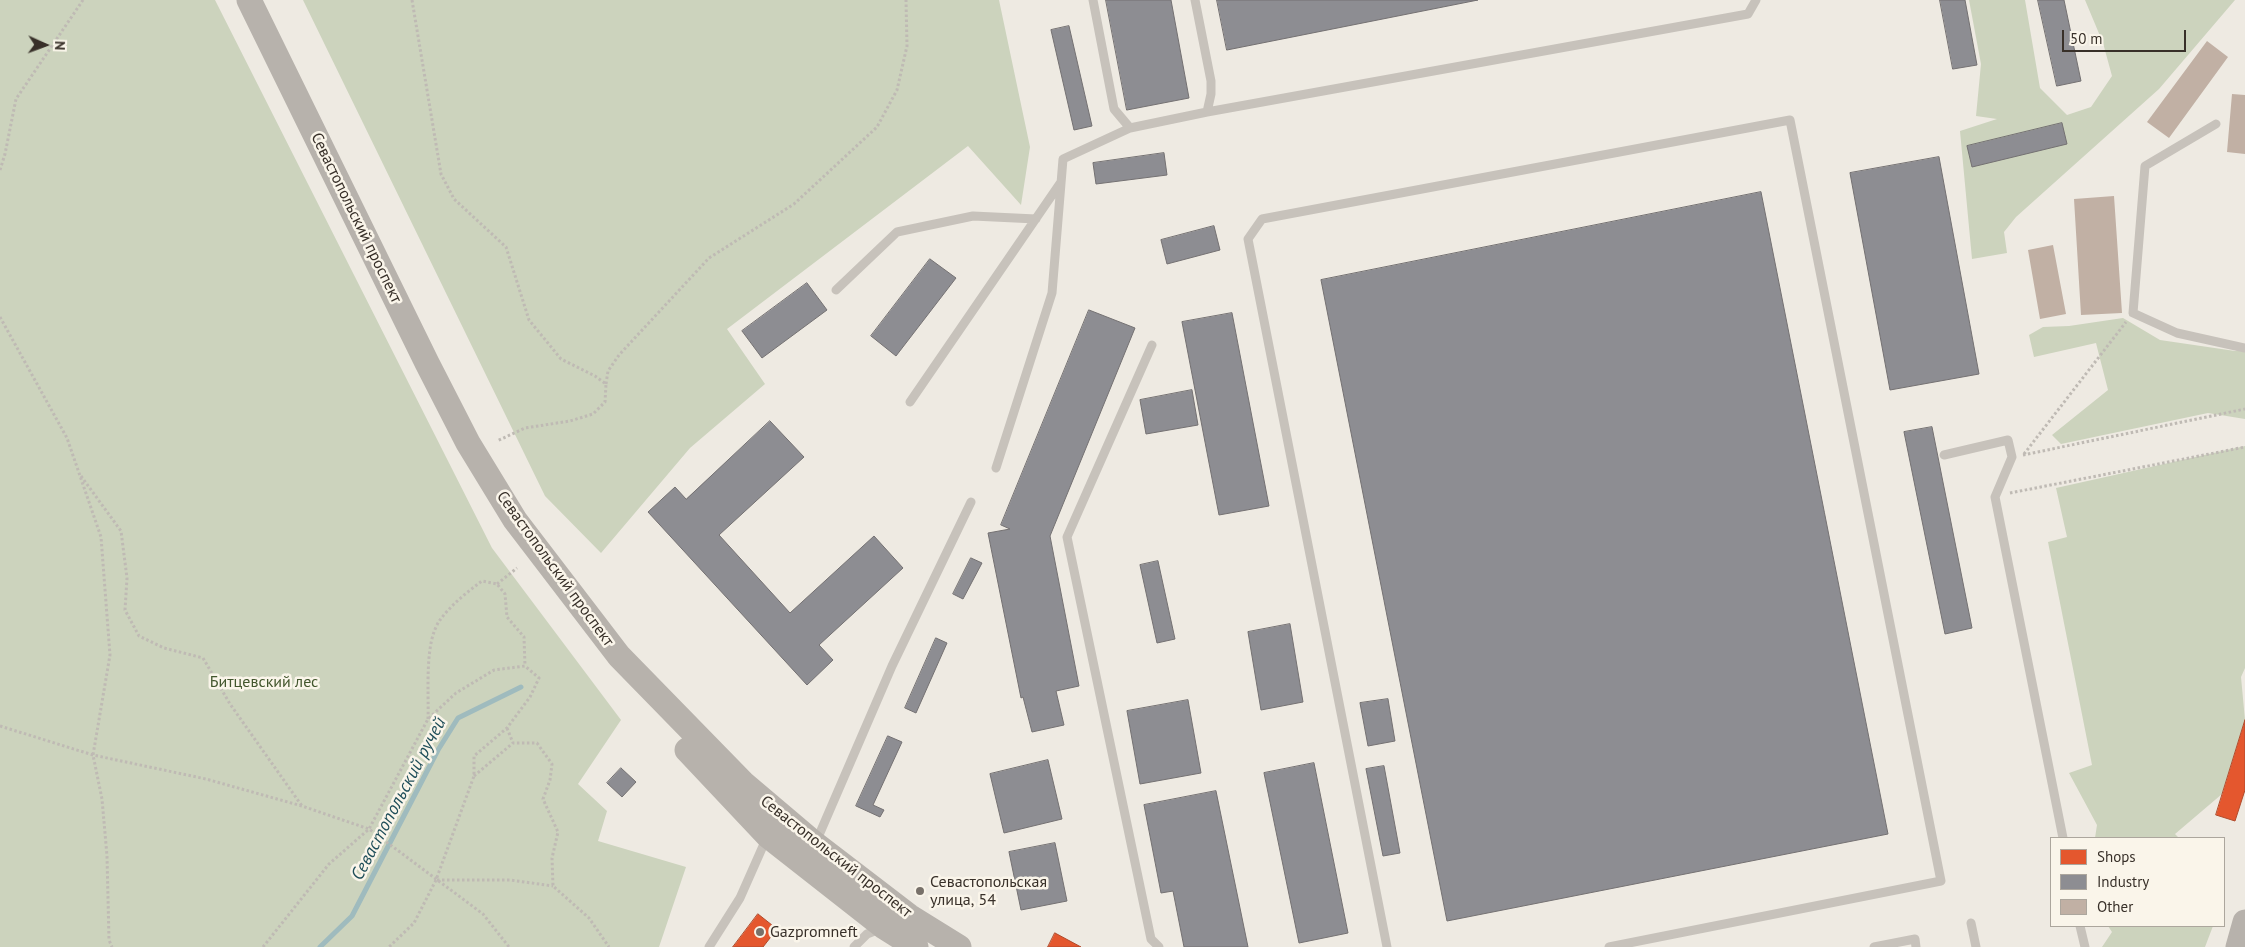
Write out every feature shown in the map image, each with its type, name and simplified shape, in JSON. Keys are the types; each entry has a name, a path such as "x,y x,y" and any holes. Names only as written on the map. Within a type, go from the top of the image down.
{"main road":[{"name":"Севастопольский проспект","path":"233,0 459,454 503,528 607,666 768,836 884,926 916,947"},
{"name":"Севастопольский проспект","path":"249,0 431,371 468,443 515,520 619,656 743,782 815,844 909,916 960,947"},
{"path":"2238,947 2245,922"}],"lane":[{"path":"1093,0 1114,109 1130,128"},
{"path":"1195,0 1211,81 1211,94 1207,112"},
{"path":"996,468 1052,293 1064,159 1130,128 1207,112 1748,14 1756,0"},
{"path":"1387,947 1248,239 1262,219 1790,120 1941,881 1608,947"},
{"path":"2216,124 2145,166 2133,313 2177,333 2245,348"},
{"path":"910,402 1062,181"},
{"path":"836,290 897,232 973,216 1036,219"},
{"path":"1152,345 1068,537 1151,940 1159,947"},
{"path":"1944,455 2008,440 2012,457 1995,496 2063,837"},
{"path":"815,844 892,666 972,502"},
{"path":"708,947 740,898 768,836"},
{"path":"1971,923 1976,947"},
{"path":"854,947 868,934 884,926"},
{"path":"2080,927 2085,947"},
{"path":"1874,947 1914,939 1916,947"}],"path":[{"path":"0,170 16,99 83,0"},
{"path":"412,0 441,174 454,199 506,247 529,320 561,359 595,376 606,384"},
{"path":"498,441 524,428 570,421 593,414 605,402 608,371 619,355 709,258 794,204 876,127 897,90 907,46 906,0"},
{"path":"2024,455 2133,313"},
{"path":"0,317 67,438 100,537 110,655 93,755 102,800 107,856 109,940 112,947"},
{"path":"2012,457 2245,409"},
{"path":"1995,496 2245,447"},
{"path":"78,472 121,531 127,578 124,610 139,636 164,648 204,658 230,704 302,806"},
{"path":"497,584 517,568"},
{"path":"389,947 414,923 436,880 474,776 474,756 507,728 530,697 539,678 525,666 524,637 507,617 505,594 497,584 482,581 466,593 439,621 430,646 428,719"},
{"path":"263,947 329,864 369,829 428,719 456,693 494,670 525,666"},
{"path":"0,726 93,755 206,779 302,806 369,829 483,914 509,947"},
{"path":"507,728 513,743"},
{"path":"474,776 513,743 537,743 552,764 550,780 543,799 558,832 552,858 553,886"},
{"path":"436,880 510,880 553,886 588,918 609,947"}],"green space":[{"name":"Битцевский лес","path":"0,0 215,0 492,548 621,720 578,784 607,811 598,841 686,867 659,947 0,947"},
{"path":"303,0 999,0 1030,147 1021,205 968,146 727,329 765,384 690,448 601,553 545,496"},
{"path":"1969,0 2025,0 2040,88 2067,115 2091,107 2112,76 2103,43 2085,0 2235,0 2159,89 2016,217 2004,232 2007,253 1972,259 1960,131 1997,119 1976,116 1981,64"},
{"path":"2123,318 2160,340 2235,351 2245,348 2245,419 2208,413 2061,444 2052,435 2108,390 2096,343 2034,357 2029,335 2043,327 2069,326"},
{"path":"2245,446 2245,668 2241,677 2245,720 2222,794 2175,834 2178,837 2095,837 2097,825 2069,773 2092,765 2048,542 2067,537 2056,488"},
{"path":"2109,927 2213,927 2205,947 2102,947 2112,932"}],"building: Shops":[{"path":"2245,720 2245,790 2235,821 2216,815"},
{"name":"Gazpromneft","path":"758,914 777,929 763,947 733,947"},
{"path":"1055,933 1081,947 1048,947"}],"building: Industry":[{"path":"1106,0 1171,0 1189,98 1127,110"},
{"path":"1217,0 1478,0 1227,50"},
{"path":"1940,0 1965,0 1977,65 1953,69"},
{"path":"2038,0 2064,0 2081,81 2057,86"},
{"path":"1069,26 1092,126 1074,130 1051,30"},
{"path":"2062,123 2067,144 1972,167 1967,146"},
{"path":"1164,153 1167,175 1096,184 1093,163"},
{"path":"1939,157 1979,374 1890,390 1850,173"},
{"path":"1761,192 1888,834 1447,921 1321,280"},
{"path":"1214,226 1220,250 1167,264 1161,240"},
{"path":"930,259 956,278 896,356 871,336"},
{"path":"807,283 827,310 762,358 742,331"},
{"path":"1089,310 1135,328 1050,536 1079,686 1056,691 1064,725 1032,732 1023,697 1021,698 988,533 1010,529 1001,525"},
{"path":"1232,313 1269,506 1219,515 1182,322"},
{"path":"1192,390 1198,425 1146,434 1140,400"},
{"path":"770,421 804,457 719,535 790,613 874,536 903,568 819,645 833,660 807,685 648,512 675,487 686,499"},
{"path":"1932,427 1972,628 1945,634 1904,432"},
{"path":"971,558 982,563 963,599 953,594"},
{"path":"1158,561 1175,639 1157,643 1140,565"},
{"path":"1290,624 1303,702 1261,710 1248,632"},
{"path":"936,638 947,643 916,713 905,708"},
{"path":"1388,699 1395,741 1368,746 1360,703"},
{"path":"1188,700 1201,773 1140,784 1127,711"},
{"path":"888,736 902,742 873,805 884,810 880,817 856,806"},
{"path":"1048,760 1062,819 1004,833 990,774"},
{"path":"1314,763 1348,933 1299,943 1264,773"},
{"path":"1384,766 1400,853 1383,856 1366,769"},
{"path":"621,768 636,782 622,797 607,783"},
{"path":"1216,791 1248,947 1184,947 1173,891 1161,893 1144,805"},
{"path":"1055,843 1067,901 1021,910 1009,852"}],"building: Other":[{"path":"2207,41 2228,57 2169,138 2147,122"},
{"path":"2232,94 2245,95 2245,154 2227,152"},
{"path":"2114,196 2122,313 2081,315 2074,199"},
{"path":"2053,245 2066,314 2040,319 2028,250"}],"waterway":[{"name":"Севастопольский ручей","path":"320,947 352,916 438,750 458,718 521,687"}],"place":[{"name":"Севастопольская улица, 54","path":"920,891"},
{"name":"Gazpromneft","path":"760,932"}]}
